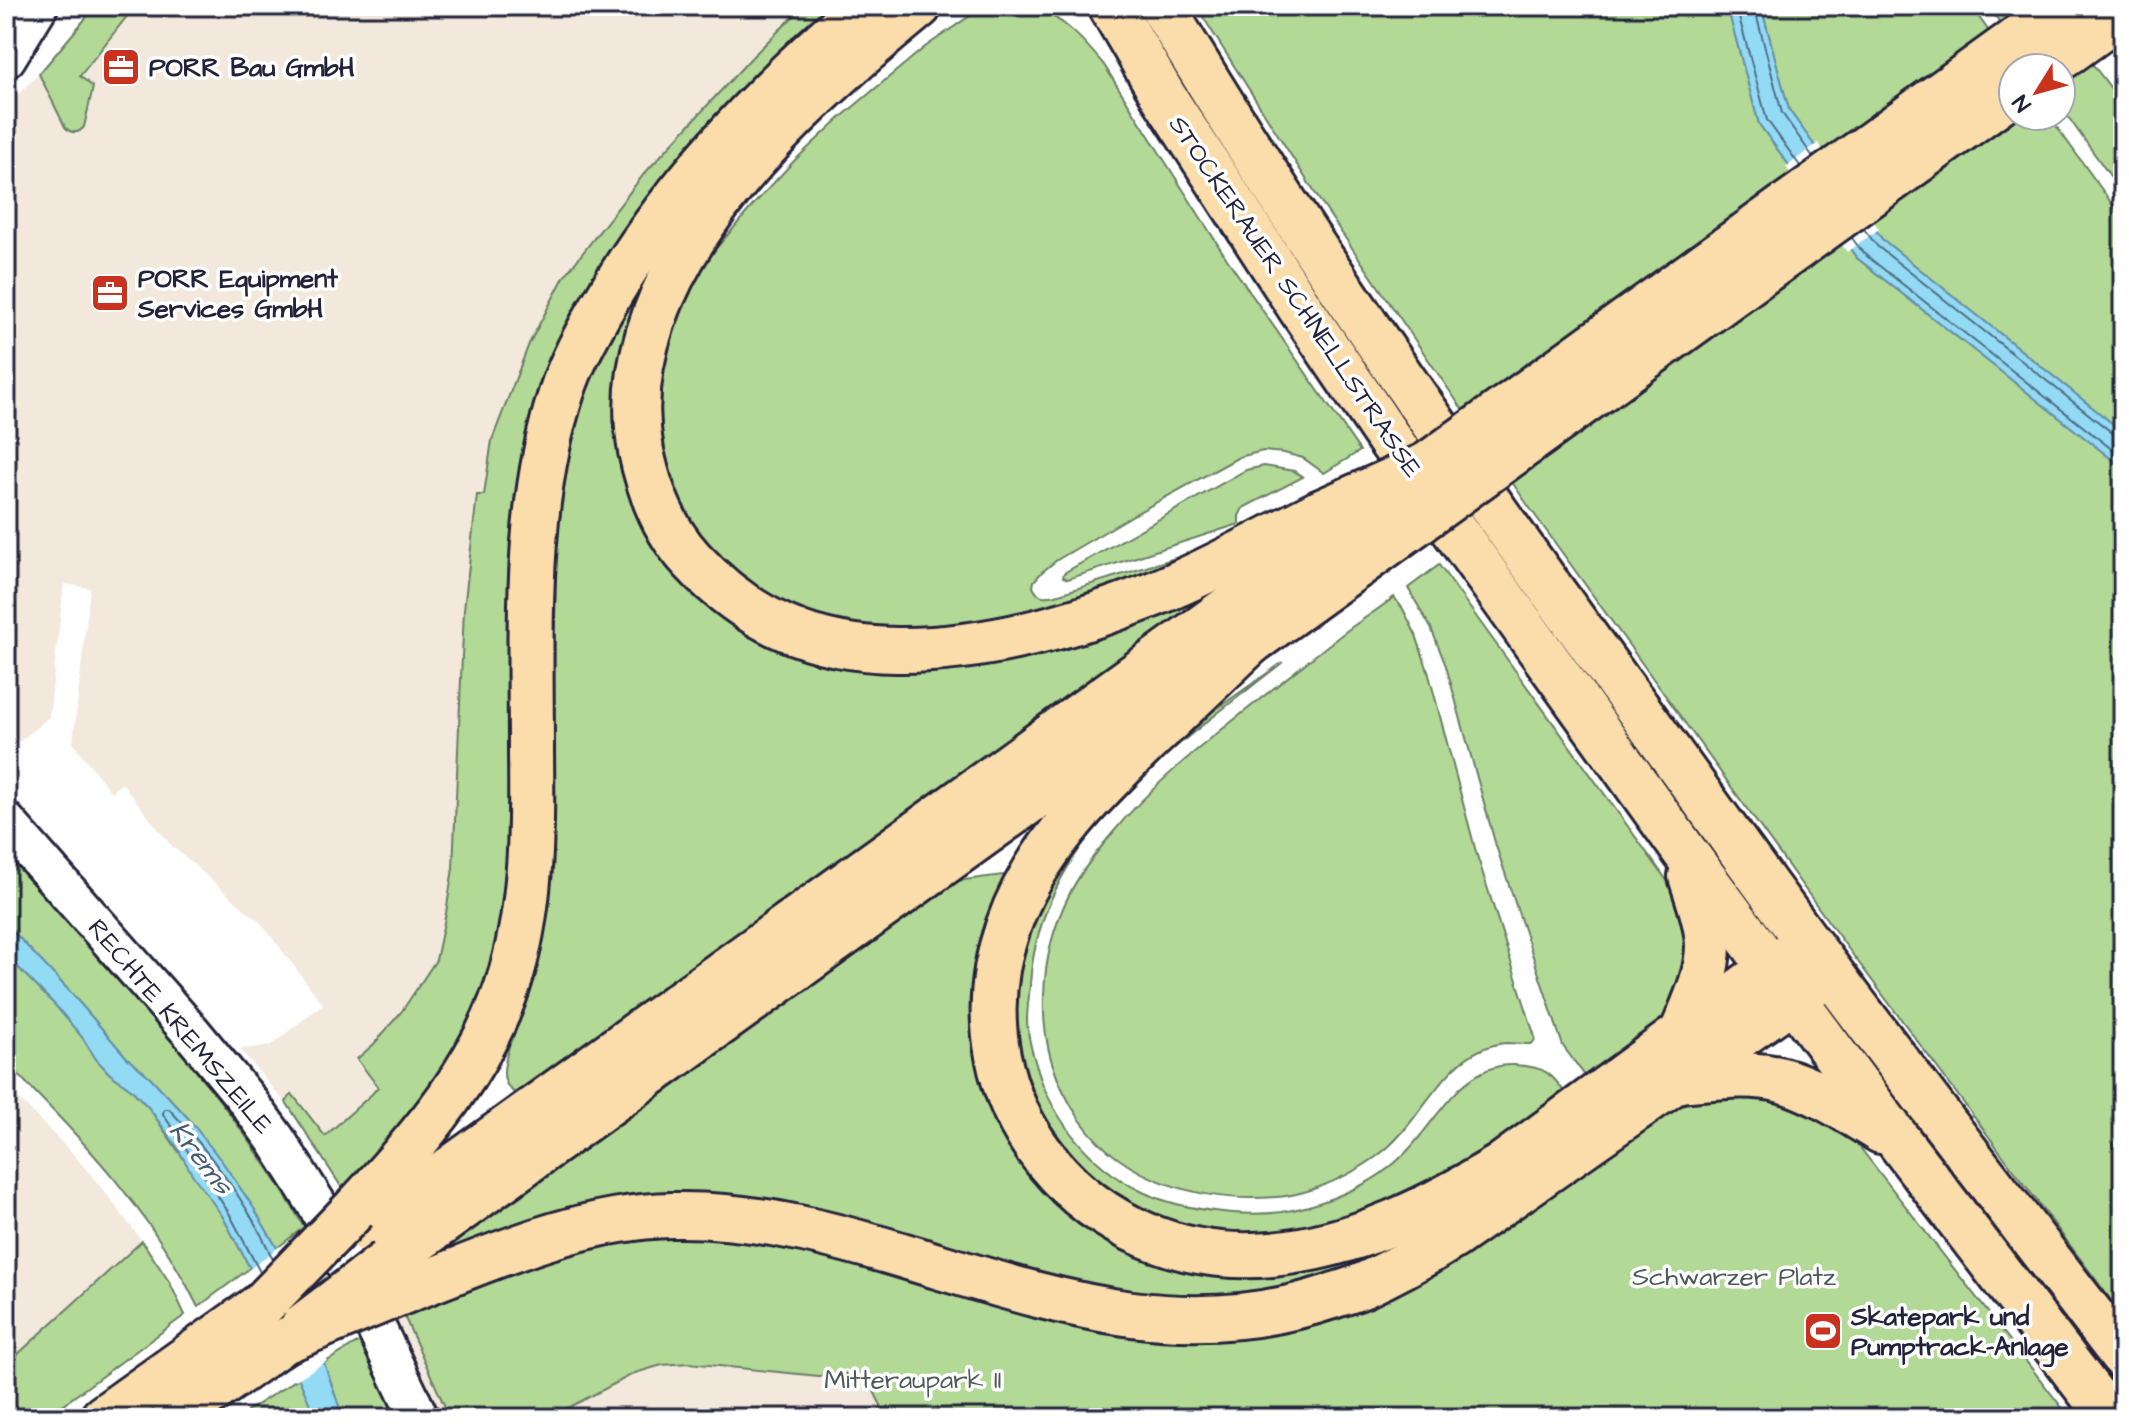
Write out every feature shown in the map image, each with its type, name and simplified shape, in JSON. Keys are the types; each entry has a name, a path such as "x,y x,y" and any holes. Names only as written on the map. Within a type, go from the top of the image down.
{"main road":[{"path":"379,1248 409,1152 474,1061 512,973 523,921 530,861 531,611 537,502 562,389 584,340 615,284 692,179 729,134 778,84 864,6"},
{"path":"919,6 818,93 735,183 694,238 662,296 641,358 637,385 637,425 645,471 662,516 686,553 712,582 773,624 815,640 858,648 955,648 1025,635 1336,537 1759,250 2063,6"},
{"path":"1075,6 1164,97"},
{"name":"STOCKERAUER SCHNELLSTRASSE","path":"1111,6 1164,97 1345,374 1489,580 1782,984 2110,1418"},
{"name":"STOCKERAUER SCHNELLSTRASSE","path":"1162,6 1298,224 1525,553 1819,957 2123,1356"},
{"path":"2068,52 2123,13"},
{"path":"273,1323 379,1248 1336,537 1429,464 1759,250 1997,102"},
{"path":"1336,537 1253,640 1105,782 1068,822 1040,861 1018,900 998,960 993,993 993,1028 1000,1069 1023,1125 1068,1186 1102,1213 1147,1237 1193,1250 1269,1254 1339,1242 1405,1218 1454,1194 1501,1166 1683,1031 1782,984"},
{"path":"103,1418 179,1397 273,1323 379,1248 1253,640"},
{"path":"1683,1031 1705,970 1708,946 1706,927 1685,852"},
{"path":"379,1248 486,1258 564,1232 617,1221 671,1215 736,1218 808,1229 1053,1300 1121,1313 1184,1320 1244,1317 1297,1308 1362,1286 1414,1260 1501,1203 1676,1080 1782,984 1819,957"},
{"path":"1676,1080 1735,1076 1779,1079 1827,1099 1901,1144"}],"street":[{"path":"6,58 38,6"},
{"name":"RECHTE KREMSZEILE","path":"6,822 192,1033 276,1140 319,1208 419,1418"}],"shaded area":[{"path":"96,6 804,6 752,57 564,277 529,344 492,440 470,866 413,1053 320,1154 287,1105 240,1049 270,1046 323,1004 261,923 170,844 122,783 111,792 73,743 90,588 64,584 49,717 19,742 15,737 11,740 6,733 6,107 39,74"},
{"path":"6,1086 75,1156 142,1241 6,1365"},
{"path":"404,1316 450,1418 402,1418 364,1339"},
{"path":"689,1363 869,1381 887,1418 549,1418 635,1373 662,1365"}],"green space":[{"path":"96,6 135,6 80,76 93,87 84,127 72,132 65,127 39,74"},
{"path":"804,6 845,6 573,334 519,742 503,948 462,1053 344,1191 286,1102 292,1094 325,1136 372,1094 378,1087 357,1059 402,1011 436,960 453,868 464,609 477,495 484,495 492,440 529,344 564,277 644,174 752,57"},
{"path":"993,6 1027,6 1053,16 1081,38 1104,65 1227,259 1360,451 1324,473 1303,458 1284,453 1263,451 1239,457 1057,560 1034,581 1033,587 1042,596 1056,595 1207,548 1212,551 1021,619 898,633 820,621 747,586 702,541 680,507 664,463 658,422 658,386 668,334 694,280 713,252 794,161 925,47 974,13"},
{"path":"1196,6 1727,6 1759,124 1857,258 2123,468 2123,1316 1841,939 1527,504 1322,204"},
{"path":"1761,6 1971,6 2004,52 1997,52 1997,132 2060,132 2123,219 2123,432 1882,239 1789,110"},
{"path":"1988,6 2048,6 2123,104 2123,194 2077,129 2077,52 2021,52"},
{"path":"843,50 618,386 620,433 631,491 644,530 674,574 713,612 759,642 808,660 857,668 1239,575 518,1095 506,1084 504,1077 511,1039 503,1035 560,447 626,291"},
{"path":"1264,466 1294,471 1303,477 1243,508 1239,524 1068,579 1063,577 1064,573 1246,470"},
{"path":"1439,565 1676,893 1695,950 1669,1010 1649,1033 1589,1081 1563,1046 1496,846 1446,666 1431,628 1408,588"},
{"path":"1394,597 1416,635 1428,671 1476,852 1535,1037 1534,1042 1506,1043 1468,1057 1439,1085 1386,1149 1349,1174 1319,1187 1290,1195 1249,1198 1194,1192 1168,1184 1120,1159 1099,1142 1081,1121 1057,1077 1045,1029 1044,995 1048,956 1058,919 1073,887 1093,857 1160,782 1299,668"},
{"path":"1283,662 1200,727 1120,799 1086,839 1058,883 1039,932 1027,1021 1041,1080 1059,1115 1082,1147 1096,1160 1111,1173 1145,1193 1194,1208 1230,1213 1266,1213 1323,1202 1376,1177 1410,1148 1462,1086 1494,1067 1514,1065 1540,1069 1551,1076 1568,1097 1492,1153 1349,1226 1197,1238 1077,1176 1015,1065 1009,984 1050,869 1157,753"},
{"path":"6,848 207,1083 274,1177 304,1227 277,1248 223,1163 187,1117 150,1077 127,1058 6,924"},
{"path":"1006,877 985,1073 1141,1250 1446,1226 1294,1295 1123,1301 810,1216 438,1256 437,1252 949,882"},
{"path":"6,955 56,1006 109,1073 131,1089 149,1108 223,1217 250,1268 198,1307 179,1271 136,1206 87,1147 6,1062"},
{"path":"1693,1096 1777,1096 1851,1136 2070,1418 887,1418 869,1381 689,1363 662,1365 635,1373 549,1418 450,1418 404,1316 569,1244 735,1230 1246,1331 1664,1108"},
{"path":"142,1241 170,1283 185,1315 45,1418 6,1418 6,1365"},
{"path":"364,1339 402,1418 343,1418 324,1363"},
{"path":"299,1378 316,1418 250,1418 247,1411"}],"water":[{"path":"1727,6 1761,6 1789,110 1882,239 2123,432 2123,468 1857,258 1759,124"},
{"name":"Krems","path":"6,924 127,1058 150,1077 187,1117 223,1163 277,1248 343,1418 316,1418 250,1268 223,1217 149,1108 131,1089 109,1073 56,1006 6,955"}],"pier":[{"path":"1818,143 1879,229 1847,252 1786,167"},
{"path":"280,1246 327,1361 296,1380 247,1271"}],"place":[{"name":"PORR Bau GmbH","path":"121,67"},
{"name":"PORR Equipment Services GmbH","path":"110,293"},
{"name":"Skatepark und Pumptrack-Anlage","path":"1823,1331"}],"park label":[{"name":"Schwarzer Platz","path":"1734,1276"},
{"name":"Mitteraupark II","path":"913,1379"}]}
